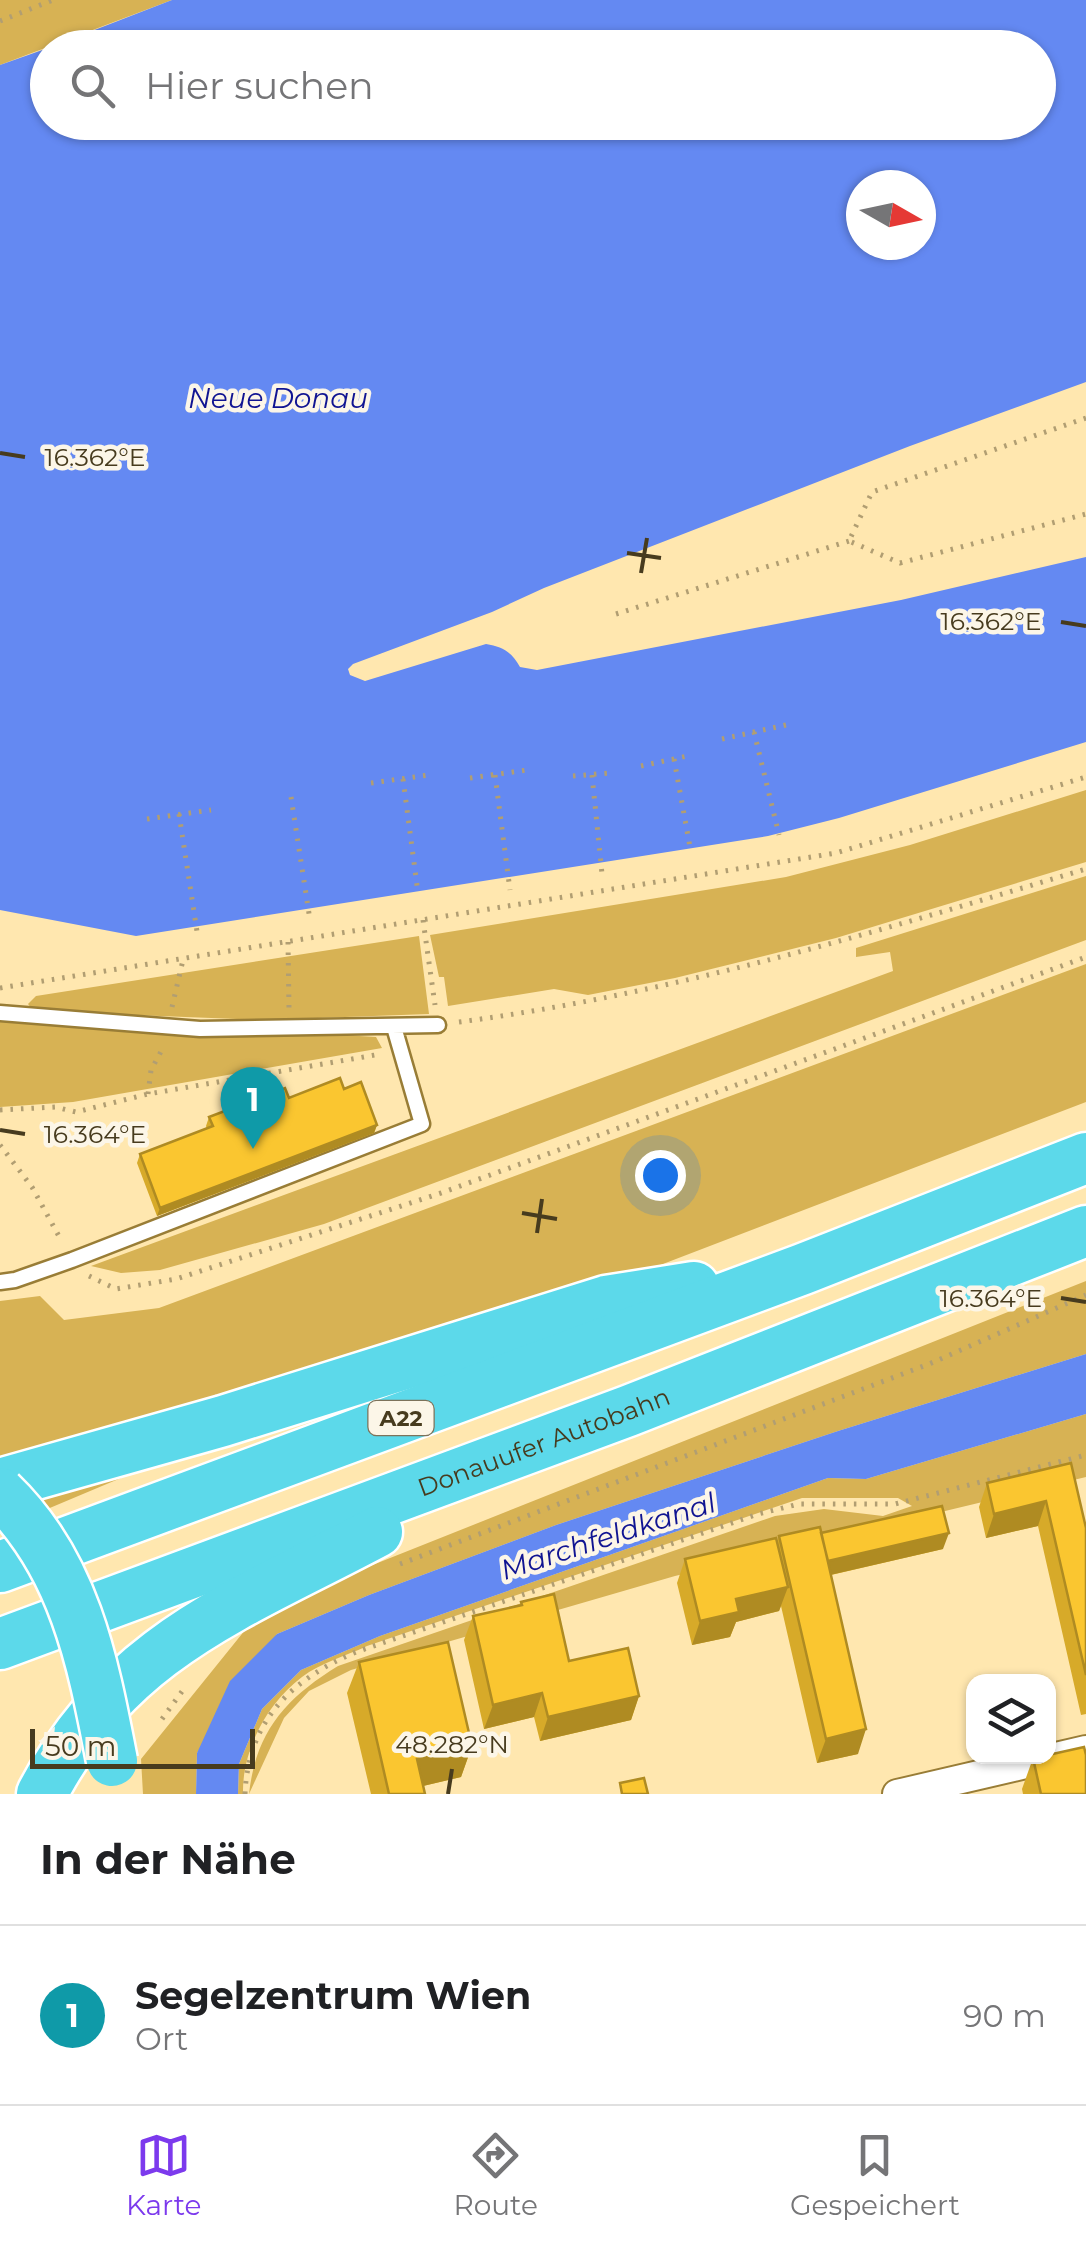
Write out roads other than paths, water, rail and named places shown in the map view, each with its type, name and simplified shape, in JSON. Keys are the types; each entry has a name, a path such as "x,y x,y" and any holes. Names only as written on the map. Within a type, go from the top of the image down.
{"highway":[{"name":"A22","path":"0,1567 803,1269 1086,1158"},
{"name":"Donauufer Autobahn","path":"0,1644 551,1440 1086,1231"},
{"path":"0,1484 222,1421 606,1301 803,1269"},
{"path":"42,1794 97,1712 152,1657 184,1634 551,1440"},
{"path":"0,1493 38,1536 71,1598 97,1682 114,1778"}],"street":[{"path":"897,1794 1086,1750"}],"lane":[{"path":"0,1013 200,1029 438,1025"},
{"path":"0,1282 72,1260 422,1124 394,1026"}],"water":[{"name":"Neue Donau","path":"172,0 1086,0 1086,382 544,588 348,669 350,675 365,681 486,644 506,651 520,667 537,670 901,600 1086,557 1086,742 768,836 136,936 0,910 0,65 30,54 30,140 1056,140 1056,30 94,30"},
{"name":"Marchfeldkanal","path":"1086,1354 1086,1414 866,1479 828,1478 380,1636 301,1670 262,1709 239,1764 238,1794 196,1794 197,1753 230,1681 277,1634 556,1525"}],"place":[{"name":"Segelzentrum Wien","path":"253,1149"}]}
